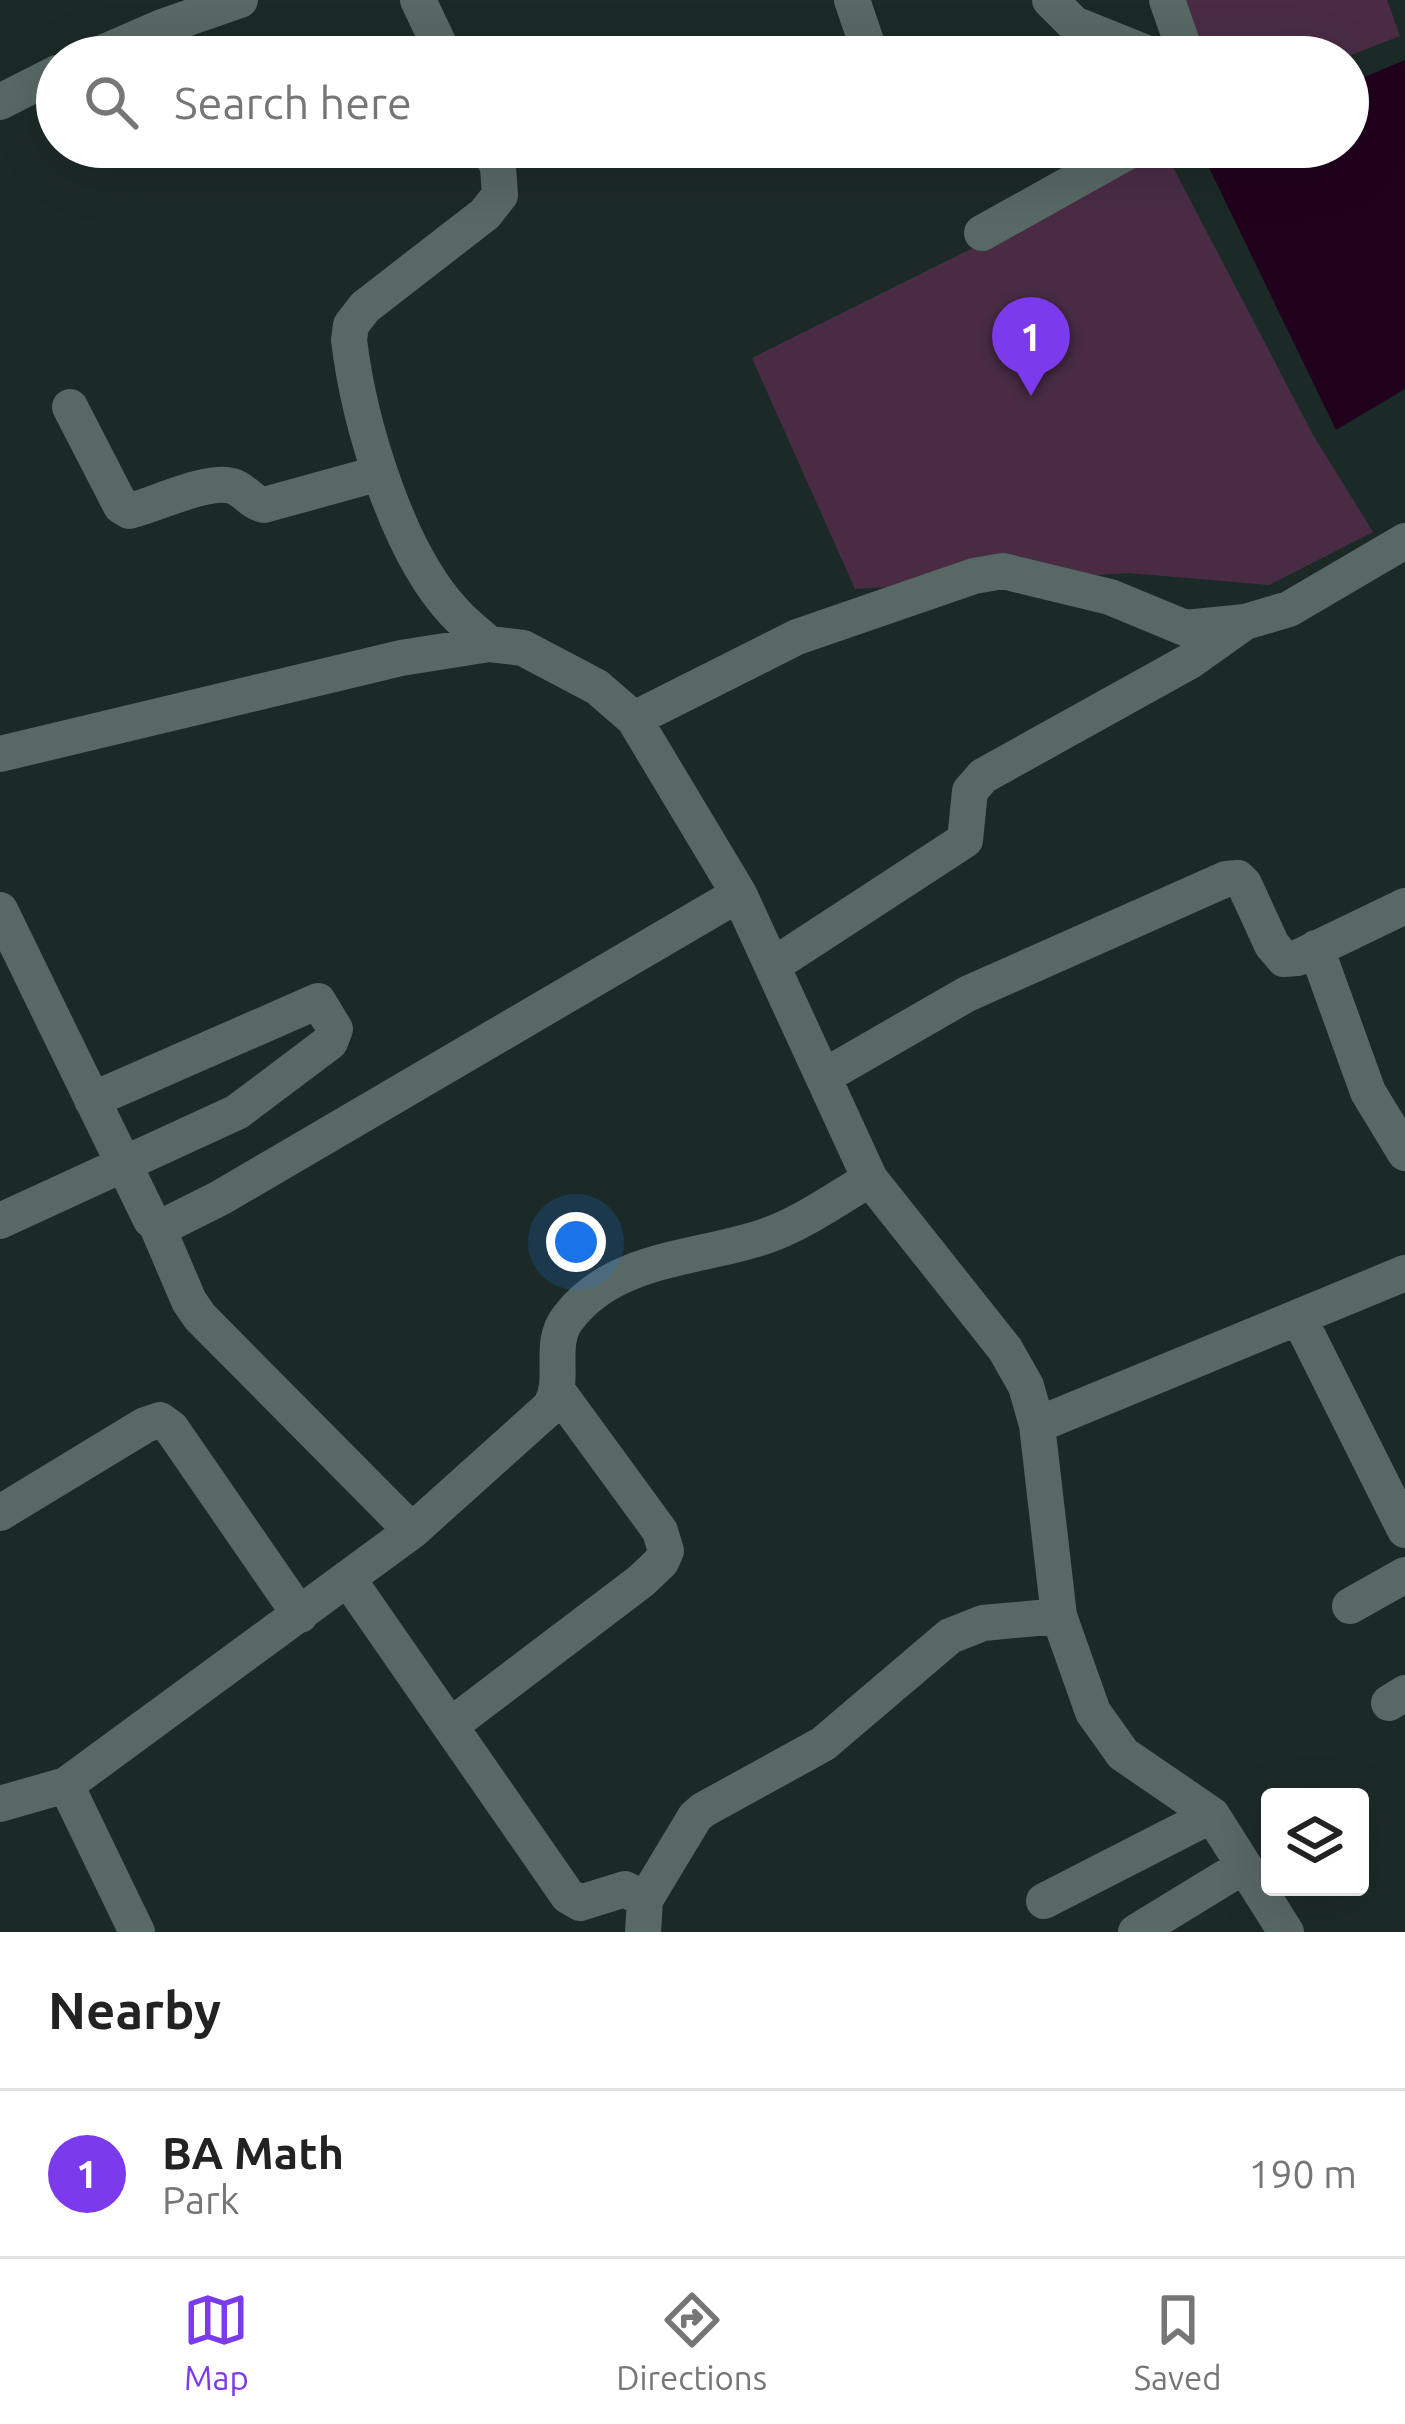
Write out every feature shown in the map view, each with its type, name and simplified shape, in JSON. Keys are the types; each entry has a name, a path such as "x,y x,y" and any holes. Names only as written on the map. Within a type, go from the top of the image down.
{"street":[{"path":"140,36 240,0"},
{"path":"418,0 435,36"},
{"path":"852,0 864,36"},
{"path":"1050,0 1075,24 1104,36"},
{"path":"1167,0 1179,36"},
{"path":"0,101 36,83"},
{"path":"489,644 452,610 400,523 380,473 351,363 351,326 364,307 485,214 500,195 498,168"},
{"path":"982,232 1098,168"},
{"path":"70,407 127,511 227,485 264,505 380,473"},
{"path":"634,719 797,637 946,583 1003,571 1110,597 1185,628 1245,622 1289,609 1405,541"},
{"path":"772,966 964,840 970,791 983,776 1190,661 1245,622"},
{"path":"0,754 401,658 489,644 523,649 597,687 634,719 739,894 869,1179 1005,1349 1026,1386 1037,1425 1058,1616 1093,1712 1123,1754 1212,1815 1286,1932"},
{"path":"823,1077 968,994 1226,879 1238,878 1244,884 1272,945 1284,959 1316,949 1405,906"},
{"path":"157,1226 220,1198 739,894"},
{"path":"0,910 157,1226 189,1301 412,1531"},
{"path":"1316,949 1368,1093 1405,1153"},
{"path":"0,1221 237,1112 331,1042 336,1032 318,1000 92,1100"},
{"path":"0,1804 66,1785 412,1531 550,1407 557,1390 556,1341 565,1321 611,1280 634,1269 771,1234 869,1179"},
{"path":"1037,1425 1405,1273"},
{"path":"1299,1318 1405,1530"},
{"path":"450,1726 640,1581 662,1562 666,1551 660,1531 557,1390"},
{"path":"0,1513 160,1420 171,1428 299,1615"},
{"path":"1350,1606 1405,1575"},
{"path":"348,1579 572,1901 580,1903 620,1889 644,1916 703,1810 823,1744 950,1636 983,1623 1058,1616"},
{"path":"66,1785 136,1932"},
{"path":"1044,1900 1212,1815"},
{"path":"1136,1932 1244,1866"}],"shaded area":[{"path":"1169,0 1387,0 1400,36 1369,48 1369,36 1184,36"},
{"path":"1405,60 1405,389 1336,430 1209,168 1369,168 1369,75"},
{"path":"1133,168 1173,168 1313,435 1373,532 1269,585 1129,573 855,589 752,358"}],"place":[{"name":"BA Math","path":"1031,396"}]}
